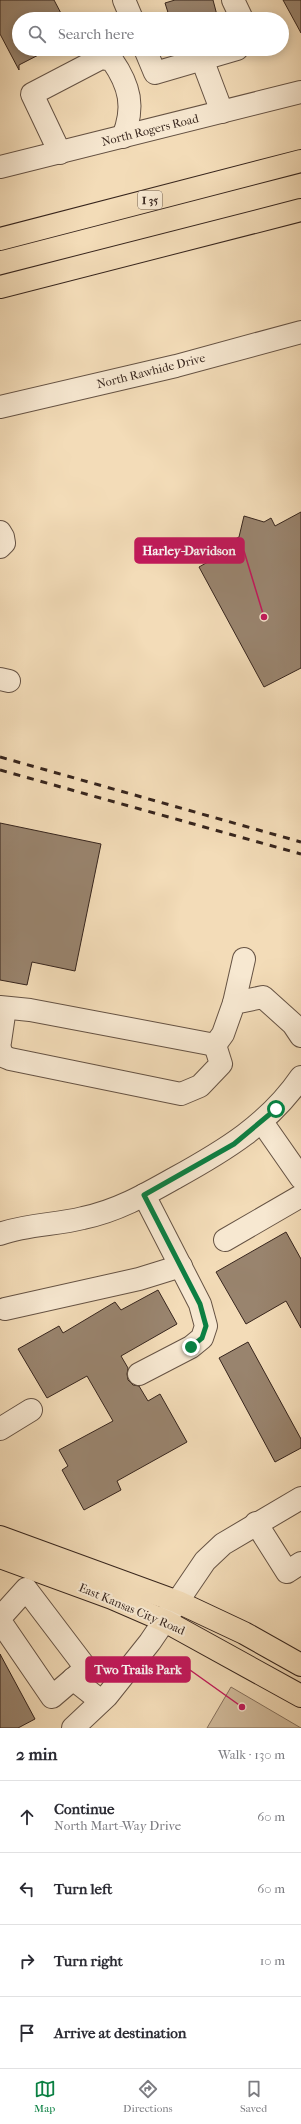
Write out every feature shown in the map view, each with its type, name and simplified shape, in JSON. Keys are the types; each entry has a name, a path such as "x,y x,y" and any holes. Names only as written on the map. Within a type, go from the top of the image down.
{"main road":[{"name":"I 35","path":"0,239 301,162"},
{"path":"0,287 301,210"},
{"name":"East Kansas City Road","path":"0,1537 178,1602 244,1633 301,1665"},
{"name":"East Kansas City Road","path":"0,1557 165,1620 301,1696"}],"street":[{"path":"124,0 129,12"},
{"path":"233,0 239,12"},
{"path":"148,56 155,73 212,56"},
{"path":"60,152 32,94 102,58 112,60 123,76 130,98 129,121 123,137"},
{"path":"202,59 222,112"},
{"name":"North Rogers Road","path":"0,167 301,92"},
{"name":"North Rawhide Drive","path":"0,407 176,366 301,332"},
{"path":"0,532 4,537 4,543 0,547"},
{"path":"215,1045 223,1034 234,1003 244,959"},
{"path":"234,1003 263,997 293,1024 301,1036"},
{"path":"0,1042 3,1007 30,1010 215,1045"},
{"path":"0,1049 3,1056 10,1059 181,1094 200,1086 221,1064 215,1045"},
{"path":"0,1234 28,1227 82,1219 108,1212 144,1195 234,1144 276,1109 301,1077"},
{"path":"262,1122 301,1178"},
{"path":"139,1374 191,1347 202,1338 206,1326 200,1304 144,1195"},
{"path":"224,1240 301,1196"},
{"path":"5,1309 139,1279 181,1266"},
{"path":"0,1429 31,1410"},
{"path":"72,1728 101,1701 145,1648 210,1557 223,1544 256,1523 301,1498"},
{"path":"256,1523 287,1572 301,1563"},
{"path":"26,1589 86,1668 52,1697 0,1619 26,1589 34,1569"},
{"path":"73,1679 101,1701"}],"shaded area":[{"path":"231,1687 301,1728 207,1728"}],"building":[{"path":"0,0 54,0 60,12 12,12 12,56 36,56 19,65 19,70 0,34"},
{"path":"175,0 213,0 216,12 168,12 165,3"},
{"path":"283,0 301,0 301,33"},
{"path":"301,512 301,668 264,687 199,567 231,549 228,543 239,537 244,516 264,522 271,518 275,526"},
{"path":"0,823 101,844 75,971 32,962 27,985 0,980"},
{"path":"286,1232 301,1259 301,1328 286,1301 246,1324 216,1272"},
{"path":"158,1290 177,1324 121,1356 128,1368 128,1380 133,1385 139,1386 148,1401 160,1394 187,1442 117,1481 121,1490 84,1510 62,1470 68,1466 59,1450 113,1421 87,1376 47,1398 18,1349 59,1326 63,1333 115,1302 121,1310"},
{"path":"248,1342 301,1439 301,1448 275,1462 219,1358"},
{"path":"0,1654 35,1719 18,1728 0,1728"}],"railway":[{"path":"0,757 301,842"},
{"path":"0,770 301,854"}],"place":[{"name":"Harley-Davidson","path":"264,617"},
{"name":"Two Trails Park","path":"242,1707"}],"route":[{"path":"191,1347 202,1338 206,1326 200,1304 144,1195 234,1144 276,1109"}]}
